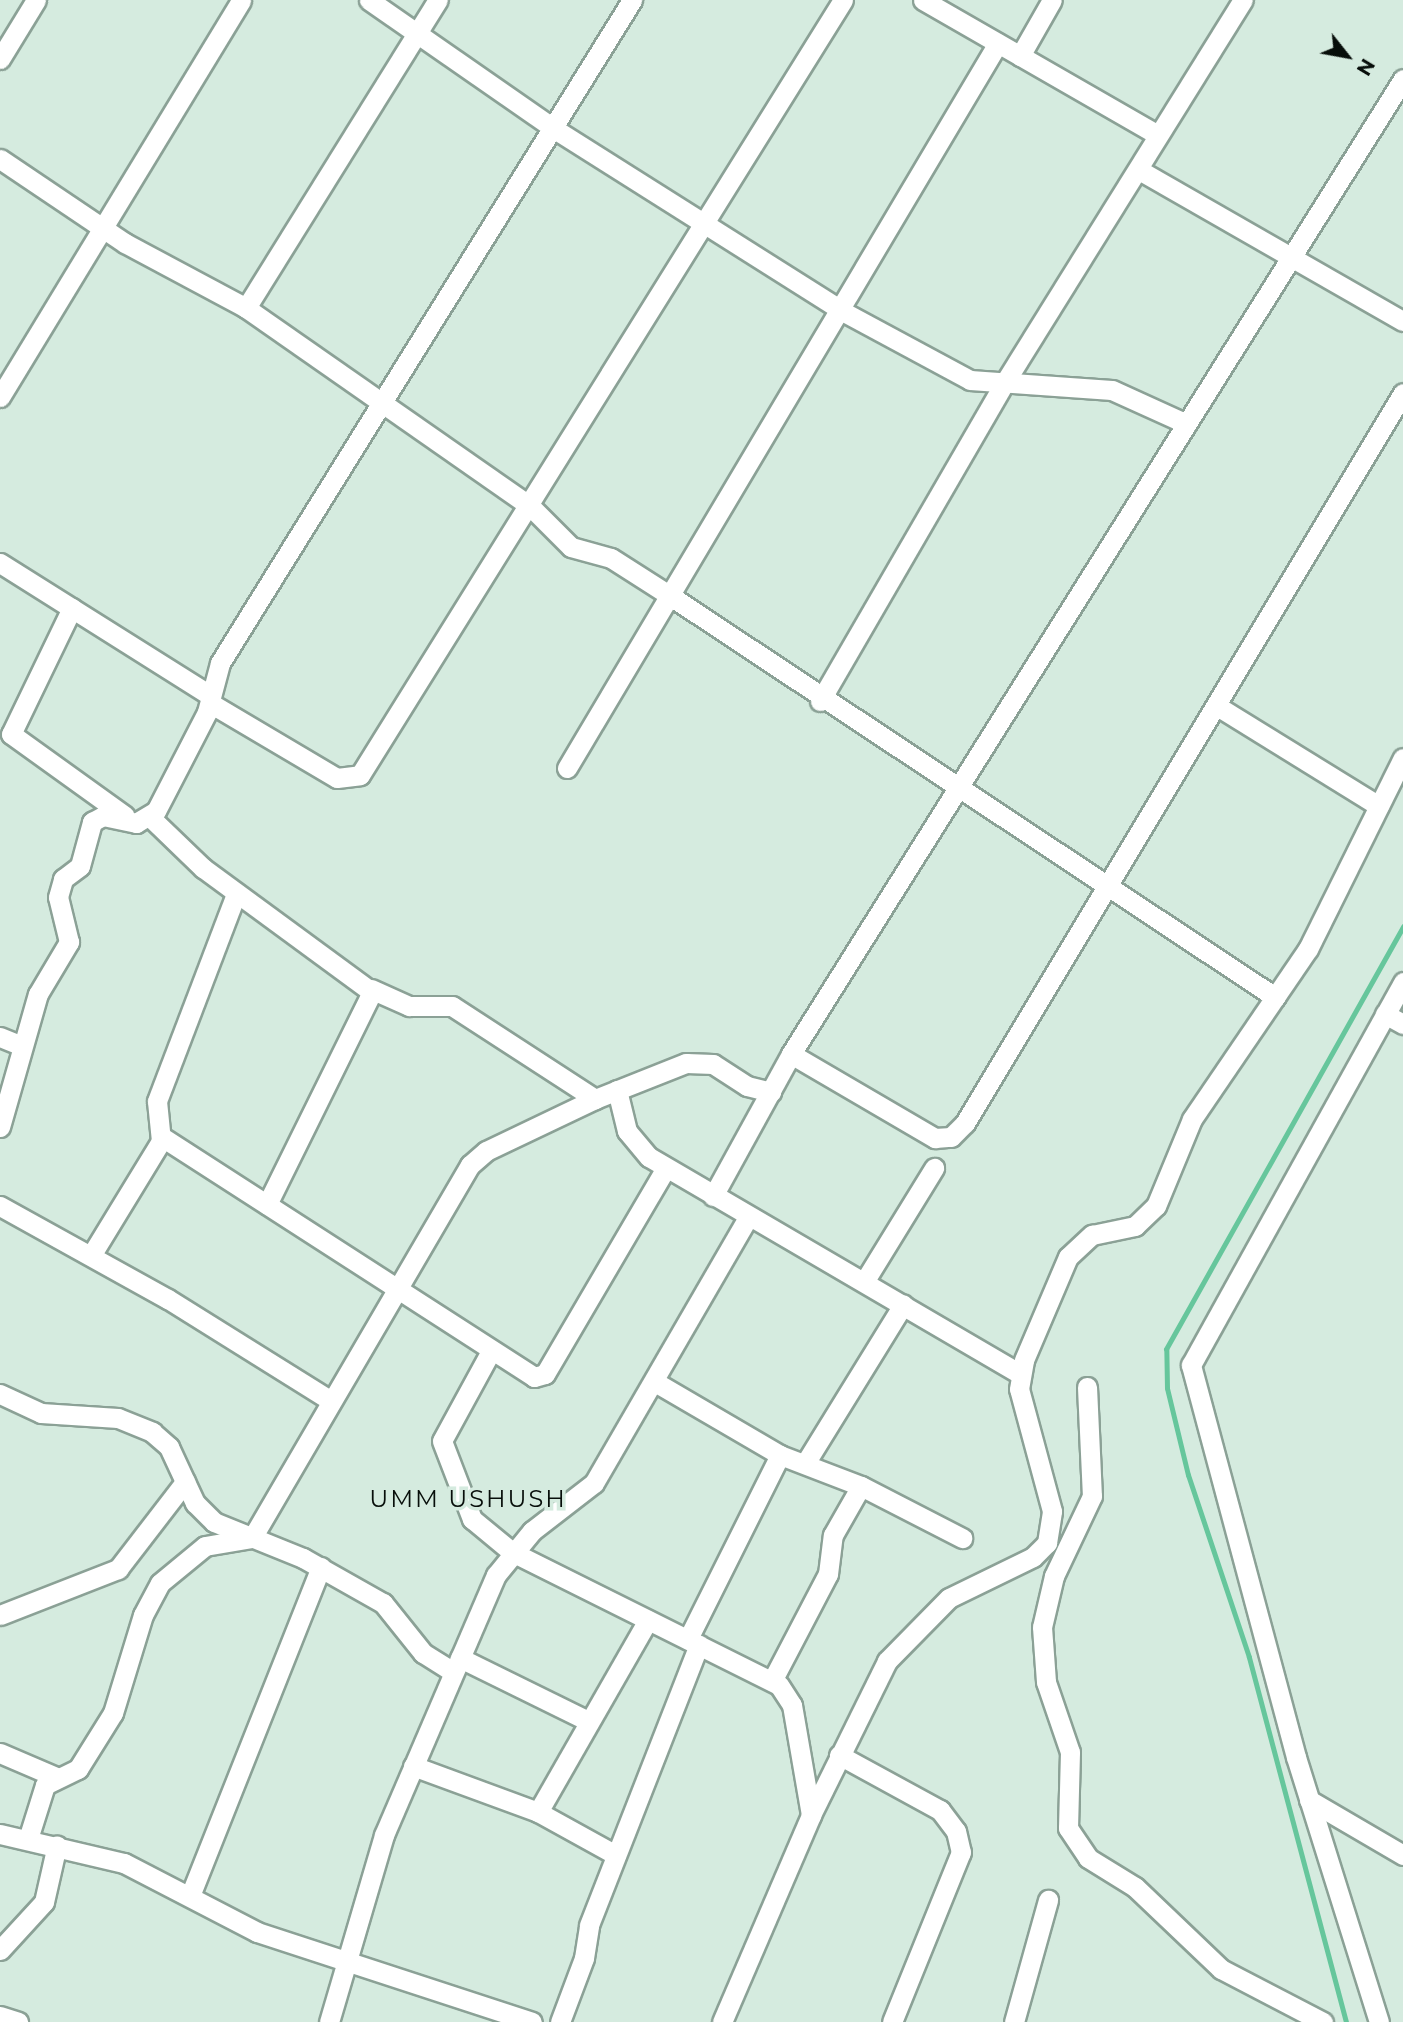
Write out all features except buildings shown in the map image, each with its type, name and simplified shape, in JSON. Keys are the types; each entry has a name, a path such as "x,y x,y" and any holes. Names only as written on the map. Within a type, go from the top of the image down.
{"street":[{"path":"0,59 36,0"},
{"path":"0,397 241,0"},
{"path":"369,0 416,36 554,128 703,219 842,311 970,380 1112,390 1187,424"},
{"path":"246,308 438,0"},
{"path":"143,820 210,699 220,663 632,0"},
{"path":"0,563 337,778 356,778 530,506 703,219 844,0"},
{"path":"923,0 1158,135"},
{"path":"1020,56 1052,0"},
{"path":"820,701 1005,382 1243,0"},
{"path":"566,768 672,597 998,43"},
{"path":"713,1196 792,1054 1187,424 1293,260 1403,79"},
{"path":"0,159 102,227 246,308 530,506 571,547 611,558 672,597 820,701 1111,883 1275,997"},
{"path":"1139,170 1293,260 1403,320"},
{"path":"792,1054 935,1138 951,1137 1111,883 1403,393"},
{"path":"72,608 11,734 143,820 236,894 371,989 410,1006 452,1006 595,1099"},
{"path":"1217,706 1379,806"},
{"path":"722,2022 811,1815 874,1681 917,1626 967,1586 1043,1548 1053,1519 1021,1415 1020,1374 1068,1256 1092,1235 1127,1229 1150,1215 1192,1119 1308,949 1403,758"},
{"path":"0,1126 20,1045 43,981 69,942 59,904 62,879 80,866 95,819 143,820"},
{"path":"92,1254 162,1137 158,1101 236,894"},
{"path":"1379,2022 1310,1800 1191,1365 1403,982"},
{"path":"267,1204 371,989"},
{"path":"1385,1014 1403,1024"},
{"path":"0,1037 20,1045"},
{"path":"253,1538 397,1287 478,1158 595,1099 696,1062 771,1092"},
{"path":"617,1090 627,1131 666,1168 1020,1374"},
{"path":"162,1137 397,1287 529,1376 545,1374 666,1168"},
{"path":"863,1282 934,1168"},
{"path":"0,1206 92,1254 331,1401"},
{"path":"329,2022 384,1835 457,1665 512,1552 594,1483 655,1382 748,1217"},
{"path":"806,1462 903,1305"},
{"path":"491,1351 443,1435 443,1448 466,1510 512,1552 772,1681 792,1705 811,1815"},
{"path":"655,1382 780,1455 806,1462 861,1486 962,1538"},
{"path":"1087,1387 1092,1496 1061,1560 1045,1609 1041,1646 1051,1700 1070,1752 1064,1807 1073,1839 1088,1858 1151,1901 1221,1969 1323,2022"},
{"path":"0,1394 41,1413 143,1426 169,1447 185,1482 214,1522 321,1567 383,1603 423,1653 588,1721"},
{"path":"559,2022 616,1855 694,1642 780,1455"},
{"path":"0,1615 118,1569 185,1482"},
{"path":"772,1681 828,1574 833,1535 861,1486"},
{"path":"28,1839 42,1791 55,1777 78,1769 102,1736 160,1583 205,1546 253,1538"},
{"path":"1043,1548 1061,1560"},
{"path":"190,1896 321,1567"},
{"path":"538,1812 648,1620"},
{"path":"0,1753 55,1777"},
{"path":"839,1755 940,1810 956,1831 961,1852 892,2022"},
{"path":"413,1766 538,1812 616,1855"},
{"path":"1310,1800 1403,1855"},
{"path":"0,1834 57,1845 124,1863 257,1932 348,1958 532,2022"},
{"path":"0,1950 44,1902 57,1845"},
{"path":"1014,2022 1048,1900"},
{"path":"0,2015 18,2022"}],"waterway":[{"path":"1346,2022 1249,1657 1188,1475 1167,1388 1166,1349 1403,926"}],"district":[{"name":"UMM USHUSH","path":"468,1499"}]}
